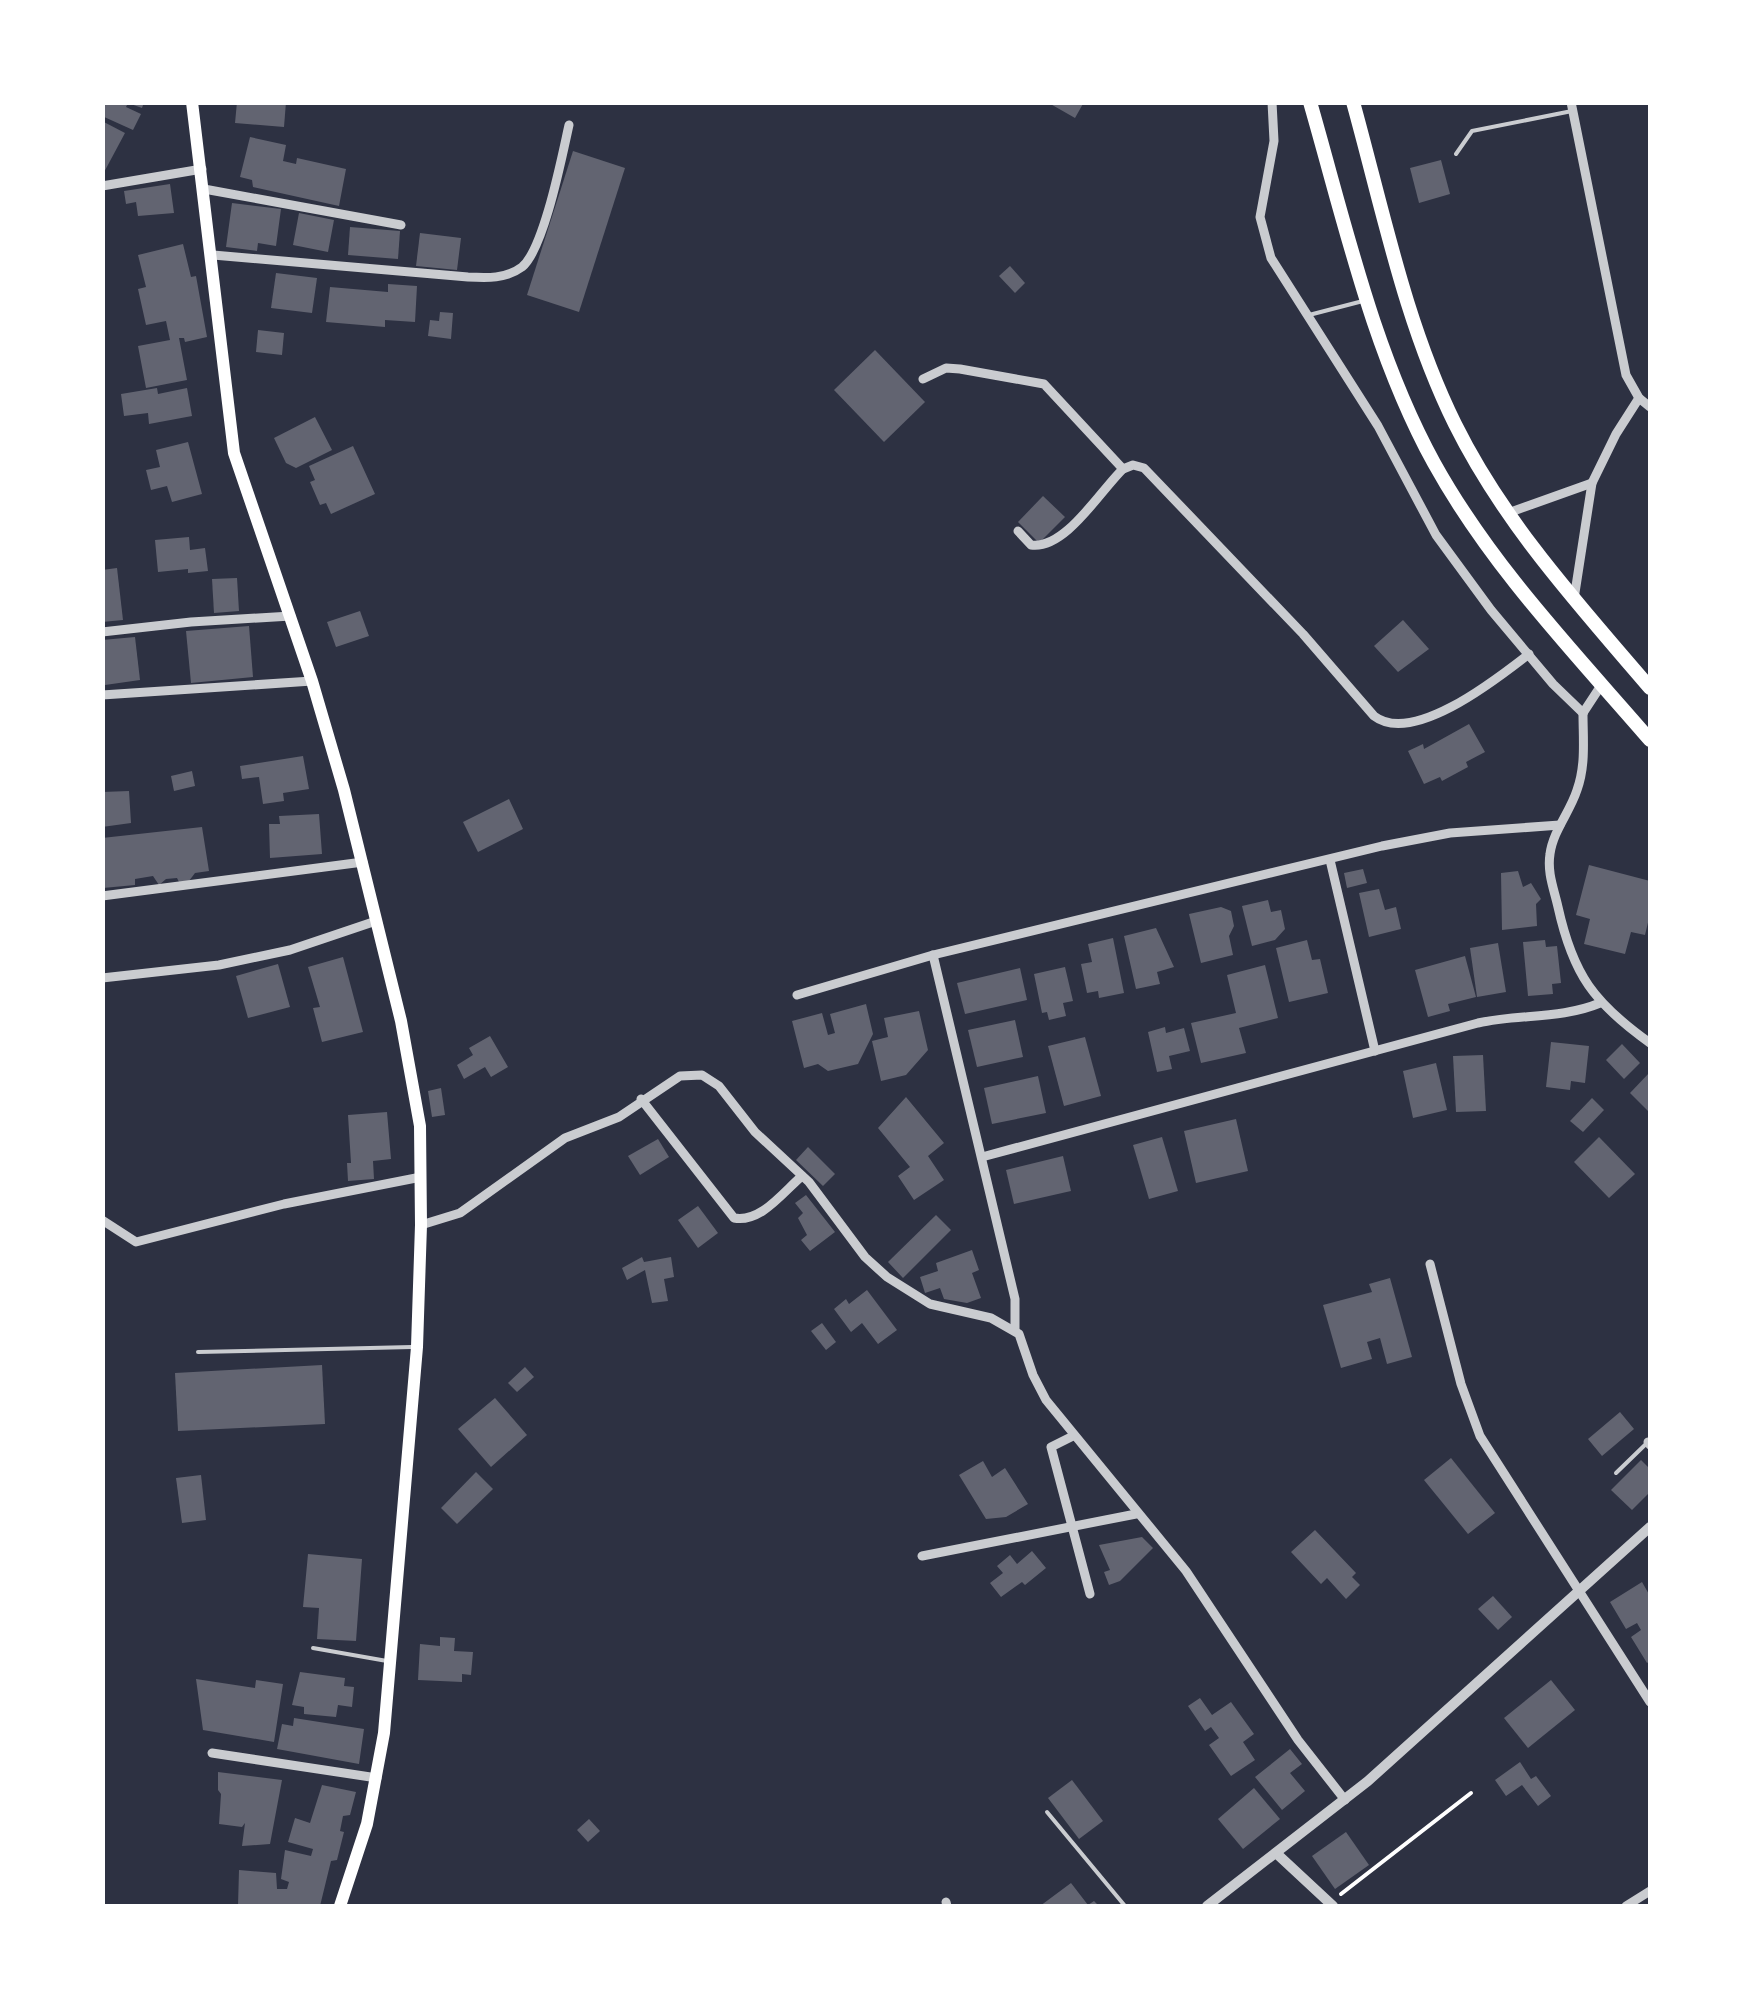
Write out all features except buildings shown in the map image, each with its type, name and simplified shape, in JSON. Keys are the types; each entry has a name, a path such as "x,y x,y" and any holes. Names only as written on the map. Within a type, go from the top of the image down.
{"main road":[{"path":"192,102 234,453 312,681 362,862 414,1086 421,1224 410,1456 377,1778 367,1824 340,1906"},
{"path":"1310,102 1368,300 1408,410 1456,501 1504,569 1650,740"},
{"path":"1353,102 1421,342 1454,423 1508,512 1574,599 1650,688"}],"street":[{"path":"1272,102 1274,140 1260,206 1263,238 1271,258 1378,426 1436,535 1469,582 1583,713"},
{"path":"1572,107 1626,375 1639,398 1650,407"},
{"path":"213,255 468,277 505,275 522,266 534,249 570,126"},
{"path":"102,186 202,169"},
{"path":"204,189 402,224"},
{"path":"923,378 946,368 960,368 1044,384 1123,470"},
{"path":"1574,599 1592,483 1639,398"},
{"path":"1018,531 1035,546 1053,541 1123,470 1138,466 1158,478 1384,723 1410,722 1439,712 1482,690 1529,654"},
{"path":"1508,512 1592,483"},
{"path":"102,632 291,616"},
{"path":"102,695 312,681"},
{"path":"1602,684 1583,713 1583,767 1577,790 1550,849 1548,871 1572,960 1586,986 1600,1003 1650,1043"},
{"path":"796,994 932,955 1450,833 1560,825"},
{"path":"1330,860 1376,1051"},
{"path":"102,896 362,862"},
{"path":"102,978 219,965 290,950 376,922"},
{"path":"932,955 1016,1299 1016,1331"},
{"path":"982,1158 1499,1018 1570,1012 1600,1003"},
{"path":"421,1224 460,1213 565,1138 616,1118 684,1074 708,1077 755,1132 830,1208 865,1257 897,1285 935,1306 991,1318 1016,1331 1039,1388 1073,1436 1186,1571 1298,1740 1345,1800"},
{"path":"641,1100 734,1218 746,1220 763,1211 802,1176"},
{"path":"102,1220 136,1242 284,1204 421,1177"},
{"path":"1430,1264 1476,1429 1650,1702"},
{"path":"1073,1436 1051,1447 1090,1594"},
{"path":"922,1556 1136,1514"},
{"path":"1207,1906 1345,1800 1650,1528"},
{"path":"212,1753 377,1778"},
{"path":"1276,1852 1331,1905"},
{"path":"1626,1906 1650,1891"}],"lane":[{"path":"1456,154 1472,131 1572,107"},
{"path":"1308,315 1368,300"},
{"path":"198,1352 416,1347"},
{"path":"1616,1473 1650,1444"},
{"path":"313,1648 389,1661"},
{"path":"1047,1812 1125,1906"}],"path":[{"path":"1331,1905 1472,1793"}]}
